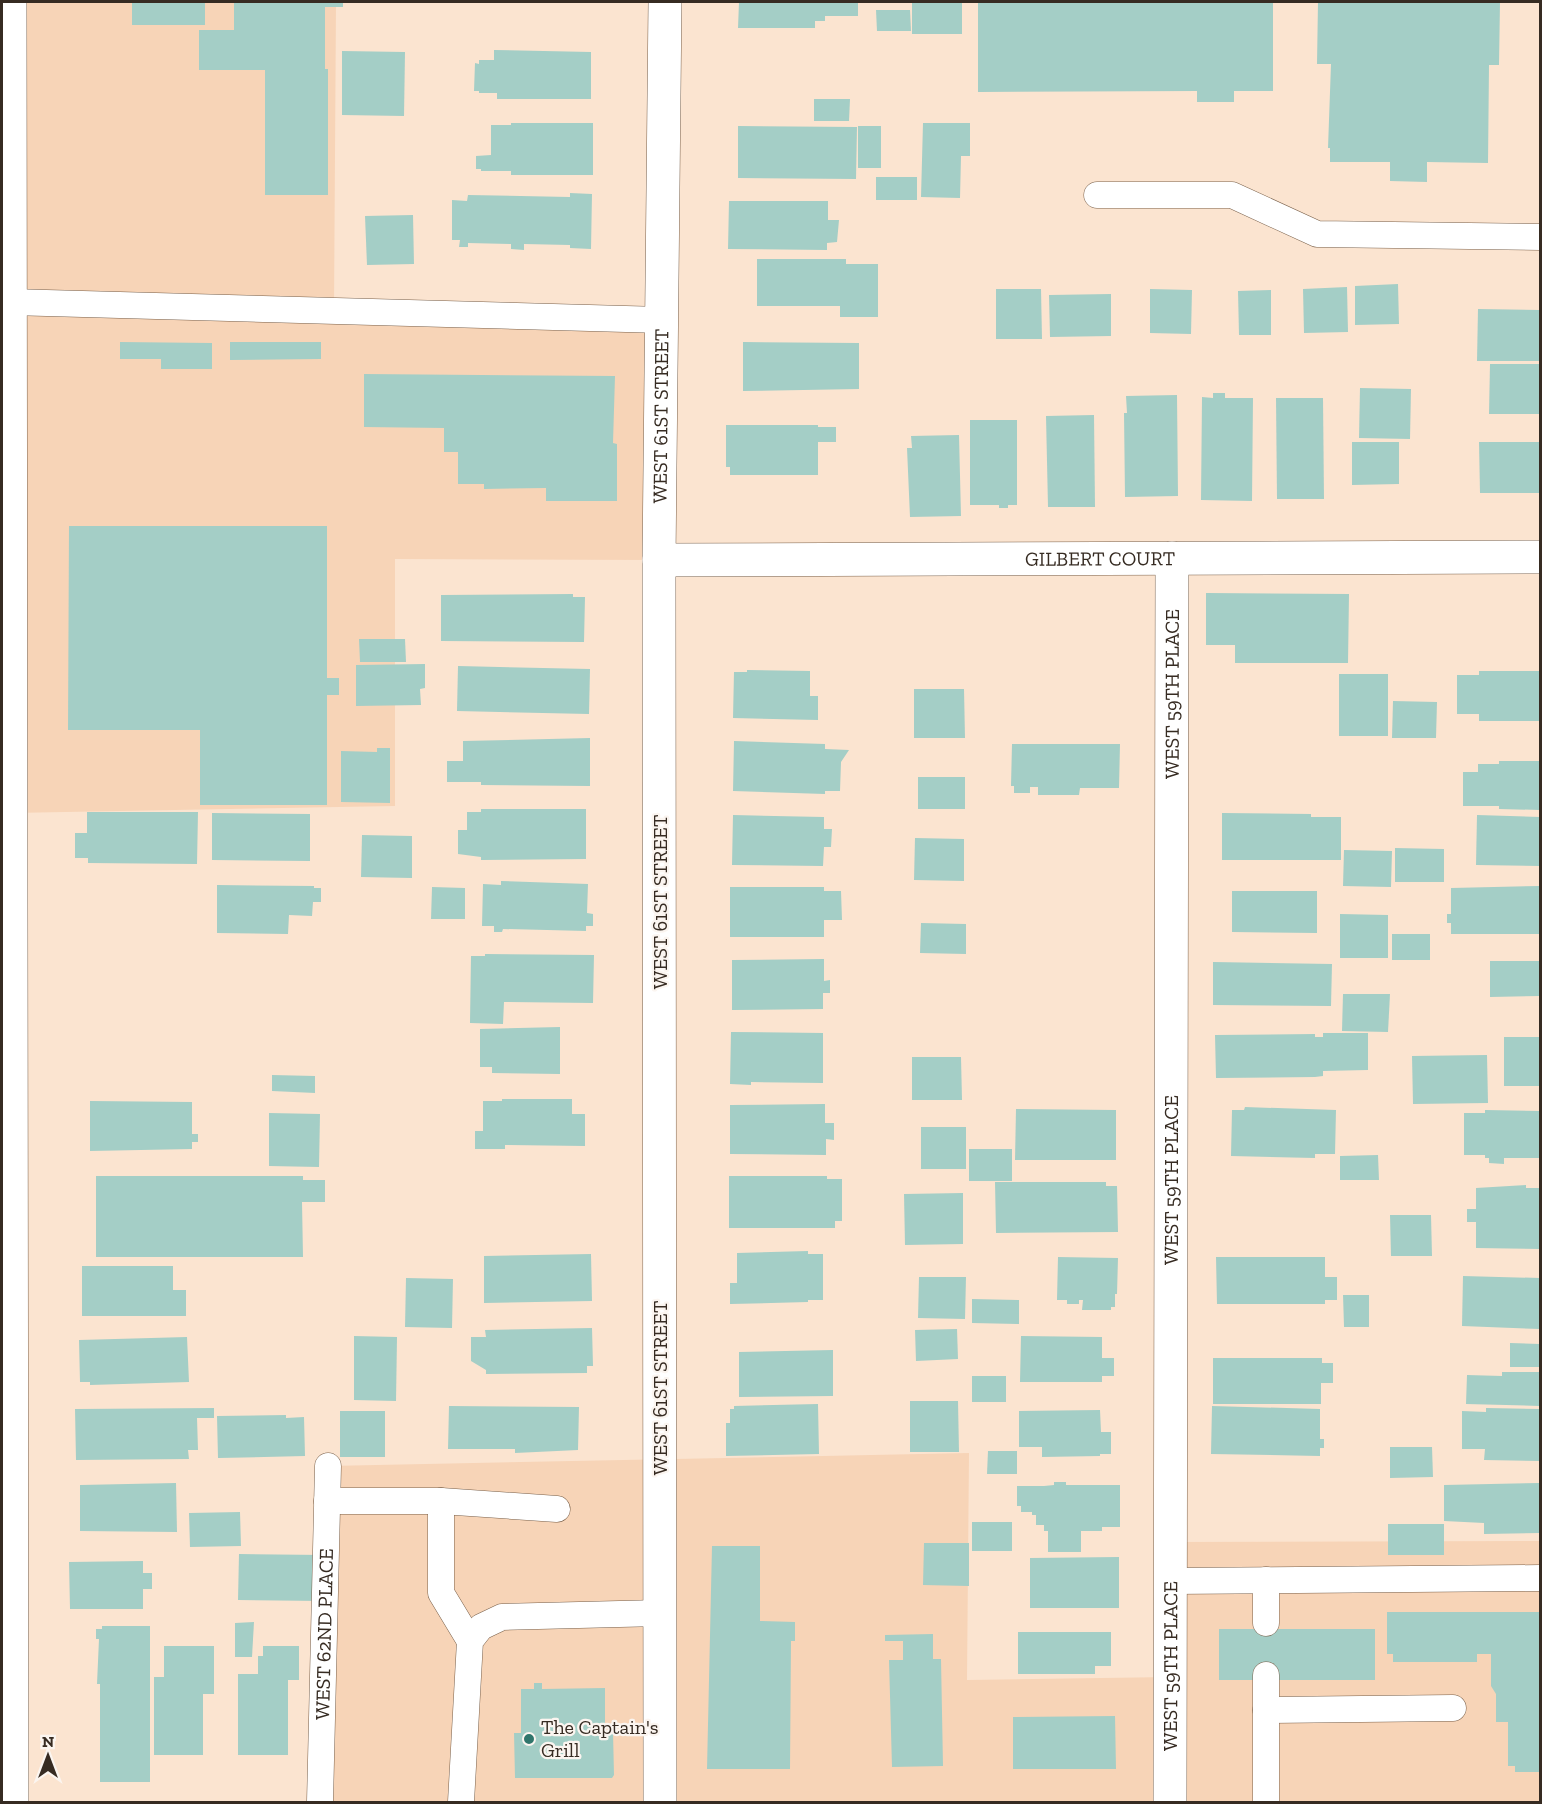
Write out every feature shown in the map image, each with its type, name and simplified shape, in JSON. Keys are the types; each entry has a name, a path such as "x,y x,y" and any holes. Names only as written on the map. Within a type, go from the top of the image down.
{"street":[{"path":"10,2 12,1803"},
{"name":"WEST 61ST STREET","path":"660,1803 659,560 665,2"},
{"name":"GILBERT COURT","path":"659,560 1540,556"},
{"name":"WEST 59TH PLACE","path":"1170,1803 1172,558"}],"lane":[{"path":"1097,195 1232,195 1317,234 1540,237"},
{"path":"10,302 662,320"},
{"name":"WEST 62ND PLACE","path":"320,1803 328,1466"},
{"path":"327,1501 441,1501 557,1509"},
{"path":"441,1501 441,1593 470,1641 461,1803"},
{"path":"1170,1581 1540,1578"},
{"path":"1266,1580 1266,1623"},
{"path":"470,1641 482,1627 502,1617 660,1613"},
{"path":"1266,1675 1266,1803"},
{"path":"1266,1710 1453,1708"}],"shaded area":[{"path":"2,2 336,2 334,310 662,320 659,560 395,559 395,806 11,813"},
{"path":"969,1453 967,1680 1170,1677 1170,1542 1540,1541 1540,1802 320,1802 328,1466"}],"building":[{"path":"132,2 205,2 205,25 132,25"},
{"path":"234,2 343,2 343,7 325,7 325,69 328,69 328,195 265,195 265,70 199,70 199,30 234,30"},
{"path":"739,2 858,2 858,16 825,16 825,21 815,21 815,28 738,28"},
{"path":"912,2 962,2 962,34 912,34"},
{"path":"978,2 1273,2 1273,91 1234,91 1234,102 1197,102 1197,91 978,92"},
{"path":"1318,2 1500,2 1499,65 1489,65 1488,163 1427,162 1427,182 1390,181 1390,162 1330,162 1330,148 1328,148 1331,64 1317,64"},
{"path":"876,10 910,10 911,31 877,31"},
{"path":"494,50 591,52 591,99 497,99 497,93 474,91 475,63 479,64 479,60 494,60"},
{"path":"342,51 405,52 404,116 342,115"},
{"path":"814,99 850,99 849,121 814,121"},
{"path":"511,123 593,123 593,175 511,175 511,171 476,169 476,156 491,155 491,125 511,125"},
{"path":"923,123 970,123 970,156 961,156 960,198 921,197"},
{"path":"738,126 857,127 856,179 738,178"},
{"path":"858,126 881,126 881,168 858,168"},
{"path":"876,177 917,177 917,200 876,200"},
{"path":"570,193 592,194 591,249 570,248 570,245 524,244 524,250 511,249 511,244 468,243 468,247 459,247 460,240 452,240 452,200 467,201 468,195 570,197"},
{"path":"729,201 828,201 828,220 839,220 837,242 827,243 827,250 728,249"},
{"path":"413,215 414,264 367,265 365,216"},
{"path":"757,259 846,259 846,264 878,264 878,317 840,317 840,306 757,306"},
{"path":"1398,284 1399,324 1355,325 1355,286"},
{"path":"1347,287 1348,332 1304,333 1303,289"},
{"path":"996,289 1041,289 1042,339 996,339"},
{"path":"1150,289 1192,290 1191,334 1150,333"},
{"path":"1271,290 1271,335 1239,335 1238,291"},
{"path":"1111,294 1111,336 1050,337 1049,295"},
{"path":"1478,309 1540,310 1540,361 1477,361"},
{"path":"120,342 212,343 212,369 161,369 161,359 120,359"},
{"path":"230,342 321,342 321,359 230,360"},
{"path":"743,342 859,343 859,389 743,391"},
{"path":"1490,364 1540,364 1540,414 1489,414"},
{"path":"364,374 615,376 613,443 617,444 617,501 546,501 546,488 484,489 484,484 458,484 458,452 444,452 444,428 364,427"},
{"path":"1360,388 1411,389 1410,439 1359,438"},
{"path":"1213,393 1225,393 1225,398 1253,398 1252,501 1201,500 1202,397 1213,398"},
{"path":"1177,395 1178,496 1125,497 1124,413 1127,413 1126,396"},
{"path":"1276,398 1323,398 1324,499 1277,499"},
{"path":"1094,415 1095,507 1048,507 1046,416"},
{"path":"970,420 1017,420 1017,505 999,508 999,505 970,505"},
{"path":"726,425 836,427 836,442 818,442 818,475 730,475 730,467 726,467"},
{"path":"959,435 961,516 910,517 907,448 912,448 911,436"},
{"path":"1352,442 1399,442 1399,484 1352,485"},
{"path":"1479,442 1540,442 1540,493 1480,493"},
{"path":"69,526 327,526 327,678 339,678 339,695 327,695 327,805 200,805 200,730 68,730"},
{"path":"1206,593 1349,594 1348,663 1235,663 1235,645 1206,645"},
{"path":"573,594 573,597 585,597 584,642 441,641 441,595"},
{"path":"359,639 405,639 406,662 360,662"},
{"path":"425,664 425,688 420,689 421,705 356,706 356,665"},
{"path":"458,666 590,669 589,714 457,711"},
{"path":"747,670 810,671 810,696 818,696 818,720 733,718 734,672 747,672"},
{"path":"1479,671 1540,671 1540,721 1479,721 1479,714 1457,714 1457,675 1479,675"},
{"path":"1339,674 1388,674 1388,736 1339,736"},
{"path":"914,689 964,689 965,738 914,738"},
{"path":"1393,701 1437,702 1436,738 1392,738"},
{"path":"590,738 590,786 481,785 481,782 447,782 447,761 463,761 463,741"},
{"path":"734,741 825,744 825,749 849,750 841,762 840,791 825,791 825,794 733,791"},
{"path":"1012,744 1120,744 1119,788 1080,788 1079,795 1038,795 1038,787 1030,787 1030,793 1014,793 1014,786 1011,786"},
{"path":"377,748 390,748 390,803 341,802 341,751 377,752"},
{"path":"1499,761 1540,761 1540,810 1499,809 1499,806 1463,806 1463,772 1478,772 1478,764 1499,764"},
{"path":"918,777 965,777 965,809 918,809"},
{"path":"481,809 586,809 586,859 481,860 481,857 458,854 458,830 467,830 467,812 481,812"},
{"path":"87,812 198,812 197,864 88,863 88,858 75,858 75,833 87,833"},
{"path":"212,813 310,814 310,861 212,860"},
{"path":"1222,813 1311,814 1311,817 1341,817 1341,860 1222,860"},
{"path":"733,815 824,817 824,829 832,829 831,847 824,847 823,866 732,865"},
{"path":"1477,815 1540,817 1540,866 1476,865"},
{"path":"362,835 412,836 412,878 361,877"},
{"path":"915,838 964,839 964,881 914,880"},
{"path":"1395,848 1444,849 1444,882 1395,882"},
{"path":"1344,850 1392,851 1391,887 1343,886"},
{"path":"501,881 588,884 587,913 593,914 593,926 586,926 586,931 503,929 502,932 494,932 494,926 482,926 483,884 501,885"},
{"path":"217,885 314,886 314,888 321,888 321,902 313,902 312,916 289,915 288,934 217,933"},
{"path":"1540,886 1540,934 1451,934 1451,923 1447,923 1447,914 1451,914 1451,888"},
{"path":"432,887 465,888 465,919 431,919"},
{"path":"730,887 824,887 824,891 841,891 842,920 824,920 824,937 730,937"},
{"path":"1232,891 1317,891 1317,933 1232,932"},
{"path":"1340,914 1388,915 1388,958 1340,958"},
{"path":"921,923 966,924 966,954 920,953"},
{"path":"1392,934 1430,934 1430,960 1392,960"},
{"path":"485,954 594,955 593,1003 504,1002 503,1024 470,1023 471,956 485,956"},
{"path":"824,959 824,981 830,980 830,993 823,993 823,1009 732,1010 732,960"},
{"path":"1490,961 1540,961 1540,996 1490,997"},
{"path":"1213,962 1332,964 1331,1006 1213,1005"},
{"path":"1343,994 1390,994 1388,1032 1342,1031"},
{"path":"560,1027 560,1074 492,1073 492,1067 480,1067 480,1029"},
{"path":"731,1032 823,1033 823,1083 730,1084"},
{"path":"1323,1033 1368,1033 1368,1070 1323,1071 1323,1076 1315,1077 1216,1078 1215,1035 1315,1034 1315,1037 1323,1037"},
{"path":"1504,1037 1540,1037 1540,1086 1504,1086"},
{"path":"1487,1055 1488,1103 1413,1104 1412,1056"},
{"path":"912,1057 961,1057 962,1100 912,1100"},
{"path":"272,1075 315,1076 315,1093 272,1091"},
{"path":"502,1099 572,1099 572,1114 585,1114 585,1146 505,1145 505,1149 475,1149 475,1131 483,1131 483,1101 502,1101"},
{"path":"90,1101 192,1102 192,1134 198,1134 198,1142 192,1142 192,1149 90,1151"},
{"path":"825,1104 825,1123 834,1123 834,1140 826,1139 826,1155 730,1154 730,1105"},
{"path":"1245,1107 1336,1110 1335,1154 1315,1154 1315,1158 1231,1156 1232,1110 1244,1110"},
{"path":"1016,1109 1116,1110 1116,1160 1015,1160"},
{"path":"1485,1110 1540,1111 1540,1158 1504,1158 1504,1164 1489,1163 1489,1158 1485,1158 1485,1155 1464,1155 1464,1113 1485,1113"},
{"path":"269,1113 320,1114 319,1167 269,1166"},
{"path":"921,1127 966,1127 966,1169 921,1169"},
{"path":"969,1149 1012,1149 1012,1181 969,1181"},
{"path":"1378,1155 1379,1180 1340,1180 1340,1156"},
{"path":"96,1176 303,1176 303,1180 325,1180 325,1202 302,1202 303,1257 96,1257"},
{"path":"729,1176 827,1176 827,1179 842,1179 842,1221 835,1221 835,1228 729,1228"},
{"path":"995,1182 1106,1182 1106,1186 1117,1186 1118,1232 996,1233"},
{"path":"1526,1185 1526,1188 1540,1188 1540,1249 1476,1248 1476,1222 1467,1222 1467,1209 1476,1209 1476,1188"},
{"path":"963,1193 963,1244 905,1245 904,1194"},
{"path":"1390,1215 1431,1215 1432,1256 1391,1256"},
{"path":"808,1251 808,1254 823,1254 823,1300 730,1304 730,1283 737,1283 737,1253"},
{"path":"591,1254 592,1301 484,1303 484,1256"},
{"path":"1058,1257 1118,1258 1115,1307 1111,1307 1111,1310 1082,1310 1083,1300 1079,1300 1079,1304 1067,1304 1067,1300 1057,1300"},
{"path":"1216,1257 1325,1257 1325,1277 1337,1277 1337,1300 1325,1300 1325,1304 1217,1304"},
{"path":"82,1266 173,1266 173,1290 186,1290 186,1316 82,1316"},
{"path":"1463,1276 1540,1278 1540,1329 1462,1326"},
{"path":"919,1277 966,1277 965,1319 918,1318"},
{"path":"406,1278 453,1279 452,1328 405,1327"},
{"path":"1343,1295 1369,1295 1369,1327 1344,1327"},
{"path":"972,1299 1019,1300 1019,1324 972,1323"},
{"path":"592,1328 593,1366 587,1366 587,1373 486,1374 486,1370 471,1361 471,1337 486,1337 485,1330"},
{"path":"957,1329 958,1359 916,1361 915,1330"},
{"path":"354,1336 397,1337 396,1401 354,1400"},
{"path":"1021,1336 1102,1337 1102,1358 1114,1358 1114,1376 1102,1376 1102,1382 1020,1382"},
{"path":"187,1337 189,1382 90,1385 90,1382 80,1382 79,1340"},
{"path":"1510,1343 1540,1344 1540,1367 1510,1367"},
{"path":"833,1350 833,1396 739,1397 739,1352"},
{"path":"1213,1358 1322,1358 1322,1363 1333,1363 1333,1383 1321,1383 1321,1404 1213,1404"},
{"path":"1502,1372 1540,1372 1540,1406 1466,1404 1467,1375 1502,1376"},
{"path":"972,1376 1006,1376 1006,1402 972,1402"},
{"path":"910,1401 958,1401 959,1452 910,1452"},
{"path":"818,1404 819,1454 726,1456 726,1423 730,1423 730,1409 734,1409 734,1406"},
{"path":"449,1406 579,1407 578,1450 515,1453 515,1449 448,1449"},
{"path":"1212,1406 1320,1409 1320,1439 1324,1439 1324,1448 1320,1448 1320,1456 1211,1454"},
{"path":"214,1408 214,1418 197,1418 198,1450 188,1450 189,1459 76,1460 75,1409"},
{"path":"1486,1408 1540,1409 1540,1461 1484,1460 1485,1449 1462,1449 1462,1411 1486,1412"},
{"path":"1100,1410 1101,1432 1111,1432 1111,1454 1042,1457 1042,1447 1019,1447 1019,1411"},
{"path":"340,1411 385,1411 385,1457 340,1457"},
{"path":"286,1415 286,1418 304,1417 305,1456 218,1458 217,1416"},
{"path":"1390,1447 1432,1447 1433,1477 1390,1478"},
{"path":"988,1451 1017,1451 1017,1474 987,1474"},
{"path":"1054,1482 1066,1482 1066,1485 1120,1485 1120,1527 1102,1527 1102,1531 1081,1531 1081,1552 1048,1552 1048,1531 1044,1531 1044,1525 1036,1525 1036,1515 1032,1515 1032,1512 1021,1512 1021,1506 1017,1506 1017,1486 1054,1485"},
{"path":"176,1483 177,1532 80,1531 80,1485"},
{"path":"1540,1483 1540,1533 1484,1534 1484,1523 1444,1521 1444,1485"},
{"path":"240,1512 241,1546 190,1547 189,1513"},
{"path":"972,1522 1012,1522 1012,1551 972,1551"},
{"path":"1388,1524 1444,1524 1444,1555 1388,1555"},
{"path":"924,1543 969,1543 969,1586 923,1585"},
{"path":"712,1546 760,1546 760,1621 795,1622 795,1641 791,1641 790,1769 707,1769"},
{"path":"239,1554 324,1555 323,1601 238,1600"},
{"path":"1119,1557 1119,1608 1030,1608 1030,1558"},
{"path":"143,1561 143,1573 152,1573 152,1589 143,1589 143,1609 70,1609 69,1562"},
{"path":"1387,1612 1540,1612 1540,1772 1515,1772 1515,1766 1508,1766 1508,1722 1496,1722 1496,1694 1491,1686 1491,1654 1477,1654 1477,1662 1393,1662 1393,1654 1387,1654"},
{"path":"254,1622 252,1657 235,1657 235,1623"},
{"path":"102,1626 150,1626 150,1782 100,1782 100,1684 97,1684 99,1639 96,1639 96,1629 102,1629"},
{"path":"1219,1629 1375,1629 1375,1680 1219,1680"},
{"path":"1018,1632 1111,1632 1111,1666 1095,1666 1095,1674 1018,1674"},
{"path":"933,1634 933,1659 941,1659 943,1766 892,1767 889,1660 903,1660 903,1641 885,1641 885,1635"},
{"path":"164,1646 214,1646 214,1694 203,1694 203,1755 154,1755 154,1677 164,1677"},
{"path":"263,1646 299,1646 299,1680 288,1680 288,1755 238,1755 238,1674 258,1674 258,1656 263,1656"},
{"path":"534,1683 542,1683 542,1689 605,1688 605,1732 613,1732 614,1775 612,1778 515,1778 514,1733 521,1733 521,1689 534,1689"},
{"path":"1115,1716 1116,1769 1013,1769 1013,1717"}],"place":[{"name":"The Captain's Grill","path":"529,1739"}]}
